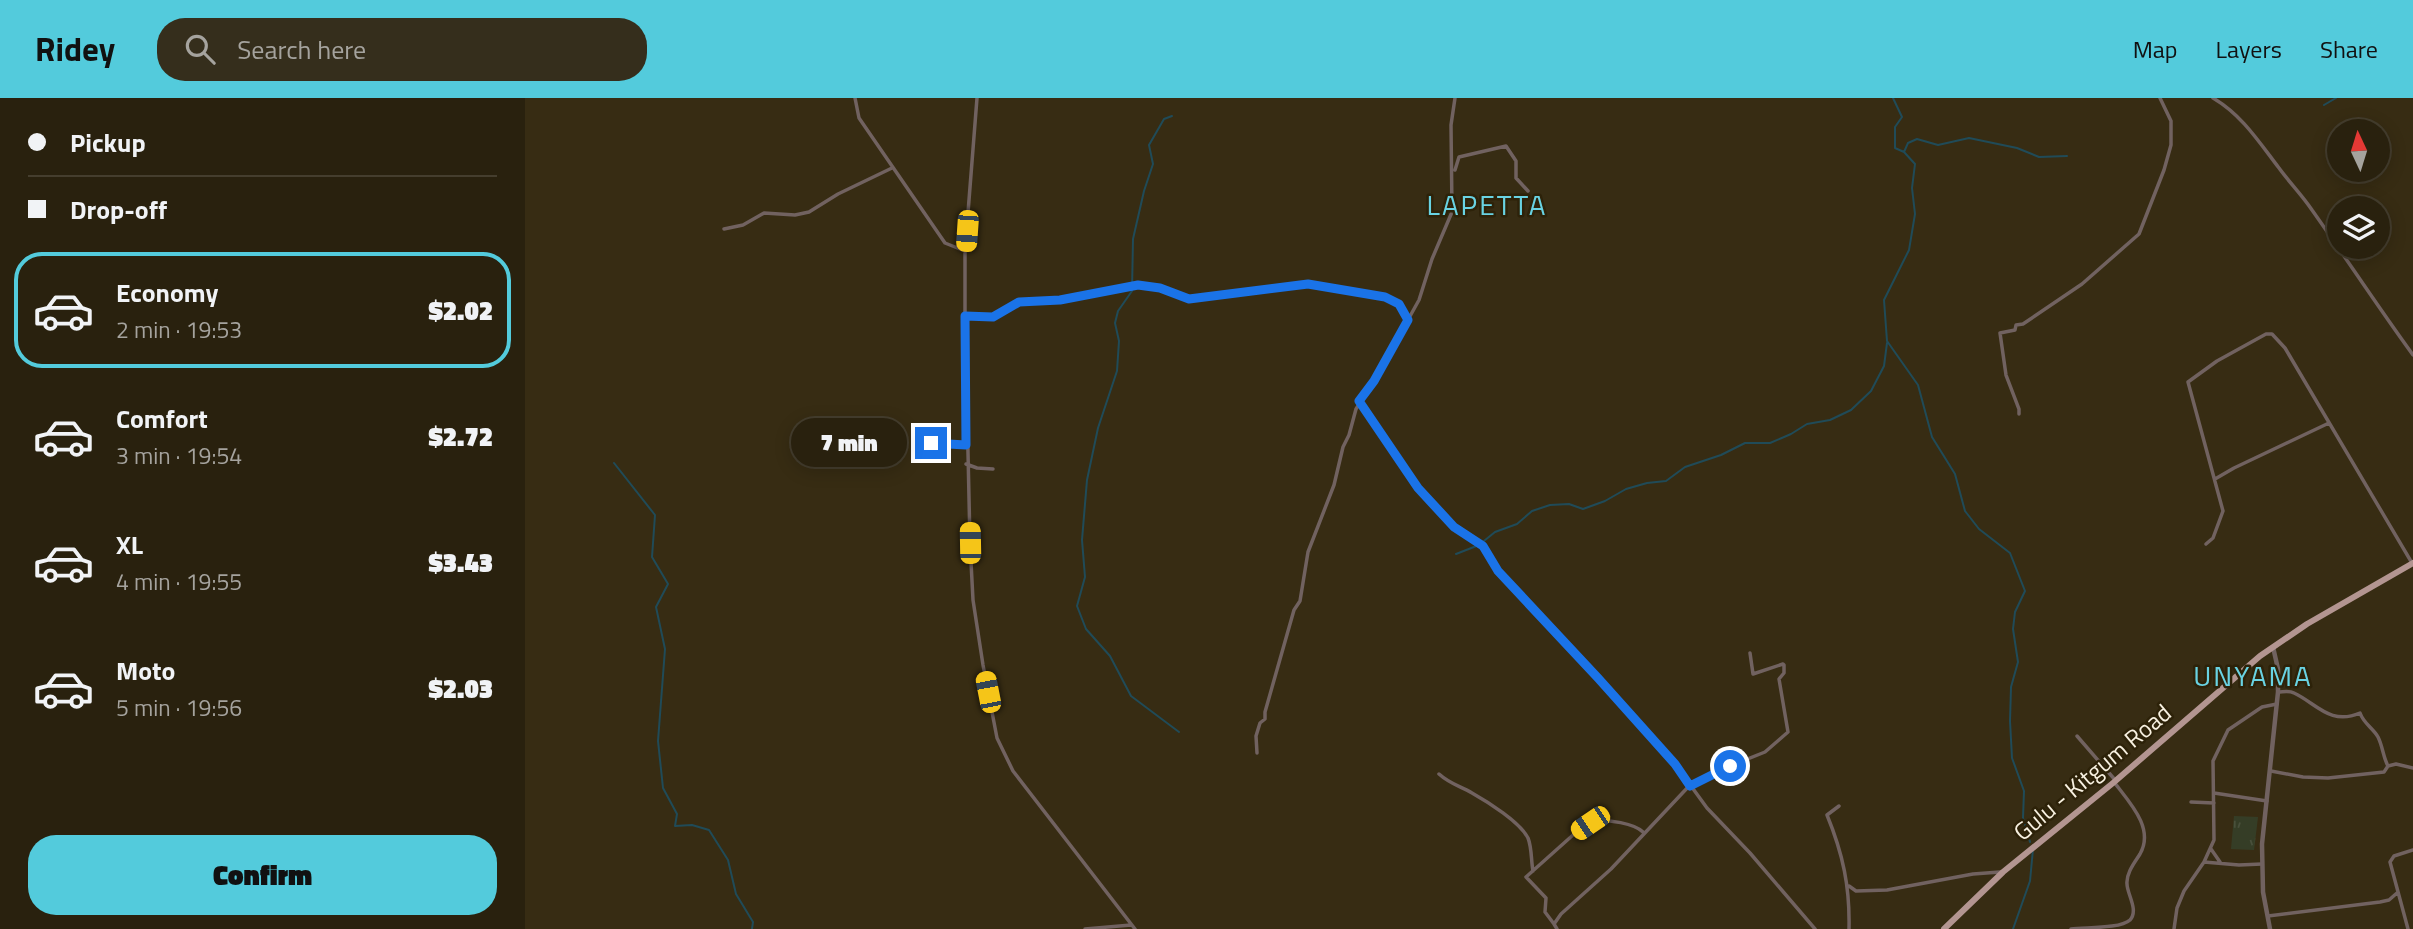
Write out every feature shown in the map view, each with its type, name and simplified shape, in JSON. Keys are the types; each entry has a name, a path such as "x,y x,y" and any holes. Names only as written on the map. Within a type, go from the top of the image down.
{"main road":[{"name":"Gulu - Kitgum Road","path":"1944,929 2003,872 2273,647 2350,598 2413,563"}],"street":[{"path":"855,98 859,118 944,243 965,251"},
{"path":"977,98 965,251 966,464 973,600 997,738 1013,771 1133,927"},
{"path":"1257,753 1257,730 1265,717 1288,629 1300,601 1308,552 1335,485 1343,447 1359,401 1374,381 1419,300 1432,259 1452,212 1451,125 1455,98"},
{"path":"2019,414 2006,375 2000,333 2015,330 2017,325 2023,324 2082,284 2139,234 2171,145 2171,121 2160,98"},
{"path":"2214,98 2261,142 2311,208 2413,355"},
{"path":"1453,176 1459,157 1506,146 1516,161 1516,178 1528,191"},
{"path":"724,229 743,225 764,213 795,215 809,212 838,194 892,168"},
{"path":"965,316 993,317 1019,302 1060,300 1138,285 1160,288 1189,299 1308,284 1385,297 1399,304 1408,320"},
{"path":"2206,544 2213,538 2223,511 2187,382 2217,360 2266,334 2277,338 2285,348 2413,563"},
{"path":"1359,401 1418,488 1454,527 1483,546 1498,571 1675,764 1690,785 1815,929"},
{"path":"2215,479 2329,423"},
{"path":"913,444 966,445"},
{"path":"966,464 993,469"},
{"path":"2270,929 2263,892 2262,864 2278,692 2278,670 2273,647"},
{"path":"1554,924 1561,914 1611,869 1690,785 1765,752 1788,732 1779,679 1784,673 1784,666 1783,664 1753,674 1750,653"},
{"path":"2278,692 2295,693 2319,711 2328,714 2360,713 2363,721 2378,738 2388,766"},
{"path":"2174,929 2185,891 2204,862 2214,839 2212,765 2228,730 2262,707 2277,704"},
{"path":"2071,929 2114,926 2127,923 2131,919 2132,898 2127,888 2127,879 2142,850 2146,835 2115,781 2077,736"},
{"path":"2271,771 2303,777 2356,777 2384,772 2388,766 2396,764 2413,768"},
{"path":"1439,774 1449,783 1470,791 1491,805 1521,829 1530,844 1533,872"},
{"path":"2214,793 2267,801"},
{"path":"2192,802 2214,803"},
{"path":"1839,806 1827,815 1836,835 1849,886 1849,929"},
{"path":"1557,929 1545,912 1546,898 1526,877 1573,835 1595,820 1632,826 1643,832"},
{"path":"2211,849 2220,862"},
{"path":"2409,929 2390,867 2391,859 2413,849"},
{"path":"2204,862 2262,864"},
{"path":"1849,886 1856,891 1887,890 1973,874 2003,872"},
{"path":"2268,916 2380,902 2389,900 2397,893"},
{"path":"1085,929 1133,927"}],"green space":[{"path":"2234,816 2258,817 2254,850 2231,849"}],"waterway":[{"path":"1893,98 1902,117 1895,127 1895,148 1904,152 1915,164 1912,188 1915,214 1909,250 1884,300 1887,341 1918,385 1932,437 1955,474 1965,511 1979,529 2010,553 2025,591 2015,612 2013,629 2018,662 2011,687 2010,721 2012,758 2024,791 2023,818 2030,842"},
{"path":"2324,105 2336,98"},
{"path":"1172,116 1164,119 1149,145 1153,164 1133,239 1132,291 1118,311 1115,323 1119,341 1117,371 1098,428 1087,480 1082,540 1085,577 1077,606 1086,629 1110,656 1131,696 1179,732"},
{"path":"1904,152 1908,143 1917,139 1938,145 1969,138 2017,148 2039,157 2067,156"},
{"path":"1456,554 1479,545 1495,532 1517,524 1532,511 1550,505 1569,504 1583,509 1626,489 1666,481 1685,467 1721,455 1745,443 1770,443 1807,424 1830,420 1851,410 1871,391 1884,366 1887,343"},
{"path":"614,463 655,515 652,557 668,584 656,607 665,649 658,741 663,788 677,814 675,826 692,825 709,830 728,860 736,894 753,922 752,929"},
{"path":"2013,929 2030,881 2033,849"}],"district":[{"name":"LAPETTA","path":"1487,204"},
{"name":"UNYAMA","path":"2253,675"}],"route":[{"path":"931,443 966,445 965,316 993,317 1019,302 1060,300 1138,285 1160,288 1189,299 1262,291 1297,284 1385,297 1399,304 1408,320 1368,391 1359,401 1418,488 1454,527 1483,546 1498,571 1675,764 1690,786 1730,766"}]}
